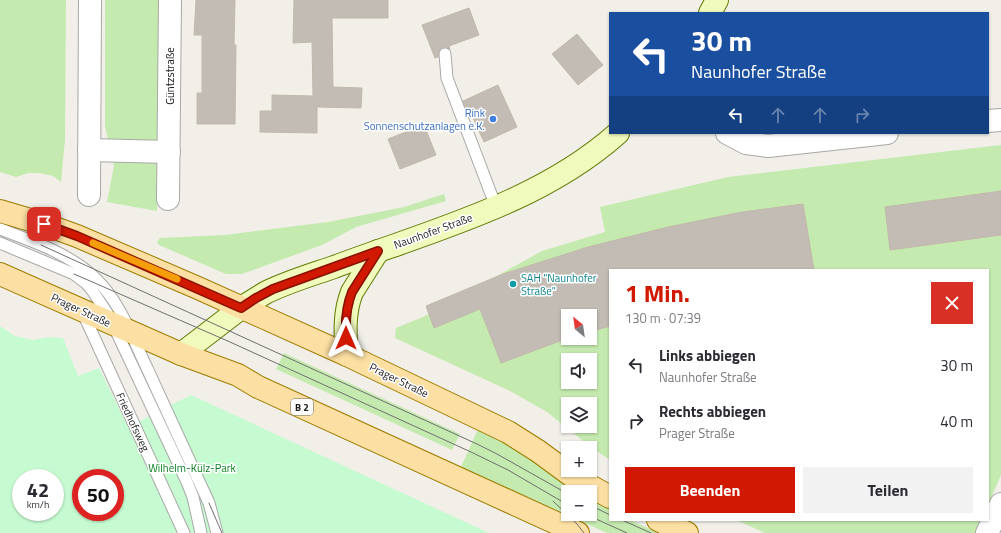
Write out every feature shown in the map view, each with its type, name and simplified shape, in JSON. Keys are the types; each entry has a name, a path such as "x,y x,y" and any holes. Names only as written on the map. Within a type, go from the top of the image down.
{"main road":[{"path":"711,12 717,0"},
{"name":"Naunhofer Straße","path":"181,354 241,308 273,289 496,207 571,170 594,154 617,134"},
{"name":"Prager Straße","path":"0,211 44,224 77,236 347,355 508,432 538,451 572,476 609,496"},
{"path":"347,355 346,317 349,299 378,251"},
{"name":"Prager Straße","path":"0,274 181,354 238,375 258,387 578,533"},
{"path":"660,521 687,533"}],"street":[{"path":"89,195 90,0"},
{"name":"Güntzstraße","path":"168,199 170,0"},
{"path":"989,121 1001,120"},
{"path":"729,134 746,143 768,146 878,134"},
{"path":"89,150 169,152"},
{"path":"987,533 1001,504"}],"lane":[{"path":"445,54 447,78 496,207"},
{"path":"0,229 41,245 67,258 86,270 105,288 112,297 122,328 193,497 201,533"},
{"path":"0,243 74,274 92,290 122,328 209,503 217,533"},
{"name":"Friedhofsweg","path":"82,311 184,533"}],"green space":[{"path":"0,0 66,0 65,140 61,182 53,176 39,173 29,173 16,177 0,172"},
{"path":"105,0 160,0 157,211 107,202 114,166 105,126"},
{"path":"1001,145 1001,475 989,503 989,269 609,269 609,459 597,451 597,441 583,441 573,433 597,433 597,397 561,397 561,423 547,412 510,391 395,338 396,328 423,317 542,251 605,232 600,207 728,177"},
{"path":"444,194 446,201 356,227 322,245 242,274 226,274 159,245 157,242 160,238 225,235 328,222 404,207"},
{"name":"Wilhelm-Külz-Park","path":"0,326 15,336 33,340 49,337 63,338 78,376 99,368 128,427 191,395 489,533 0,533"},
{"path":"284,353 460,434 452,450 276,369"},
{"path":"478,429 532,460 567,485 561,485 561,512 461,467"},
{"path":"597,504 609,510 609,521 632,521 659,533 607,533 580,521 597,521"},
{"path":"738,521 981,521 975,533 765,533"}],"building":[{"path":"196,0 235,0 235,124 197,124 197,93 202,93 202,35 194,35"},
{"path":"294,0 388,0 388,18 332,18 333,87 362,88 361,108 317,107 317,133 260,132 260,111 272,111 272,95 313,96 312,42 293,43"},
{"path":"469,8 479,35 449,46 450,49 445,47 441,48 438,57 435,58 422,25"},
{"path":"577,34 603,65 578,85 552,54"},
{"path":"498,85 517,127 484,142 470,111 467,111 463,101"},
{"path":"424,125 436,155 400,169 388,139"},
{"path":"1001,191 1001,235 890,250 885,207"},
{"name":"SAH \"Naunhofer Straße\"","path":"803,204 814,269 609,269 609,326 597,330 597,309 561,309 561,341 501,363 480,309 434,328 426,306 503,274 588,247 668,227 742,212"}],"tram line":[{"path":"41,245 477,444 561,490"},
{"path":"74,274 230,342 471,452 508,470 561,501"},
{"path":"553,501 577,524 584,533"},
{"path":"209,503 222,533"},
{"path":"597,508 609,514"},
{"path":"597,519 627,533"},
{"path":"624,521 651,533"}],"slow traffic":[{"path":"93,243 177,279"}],"place":[{"name":"Rink Sonnenschutzanlagen e.K.","path":"493,119"},
{"name":"SAH \"Naunhofer Straße\"","path":"513,284"}],"route":[{"path":"44,224 77,236 241,308 273,289 378,251 349,299 346,317 346,338"}]}
